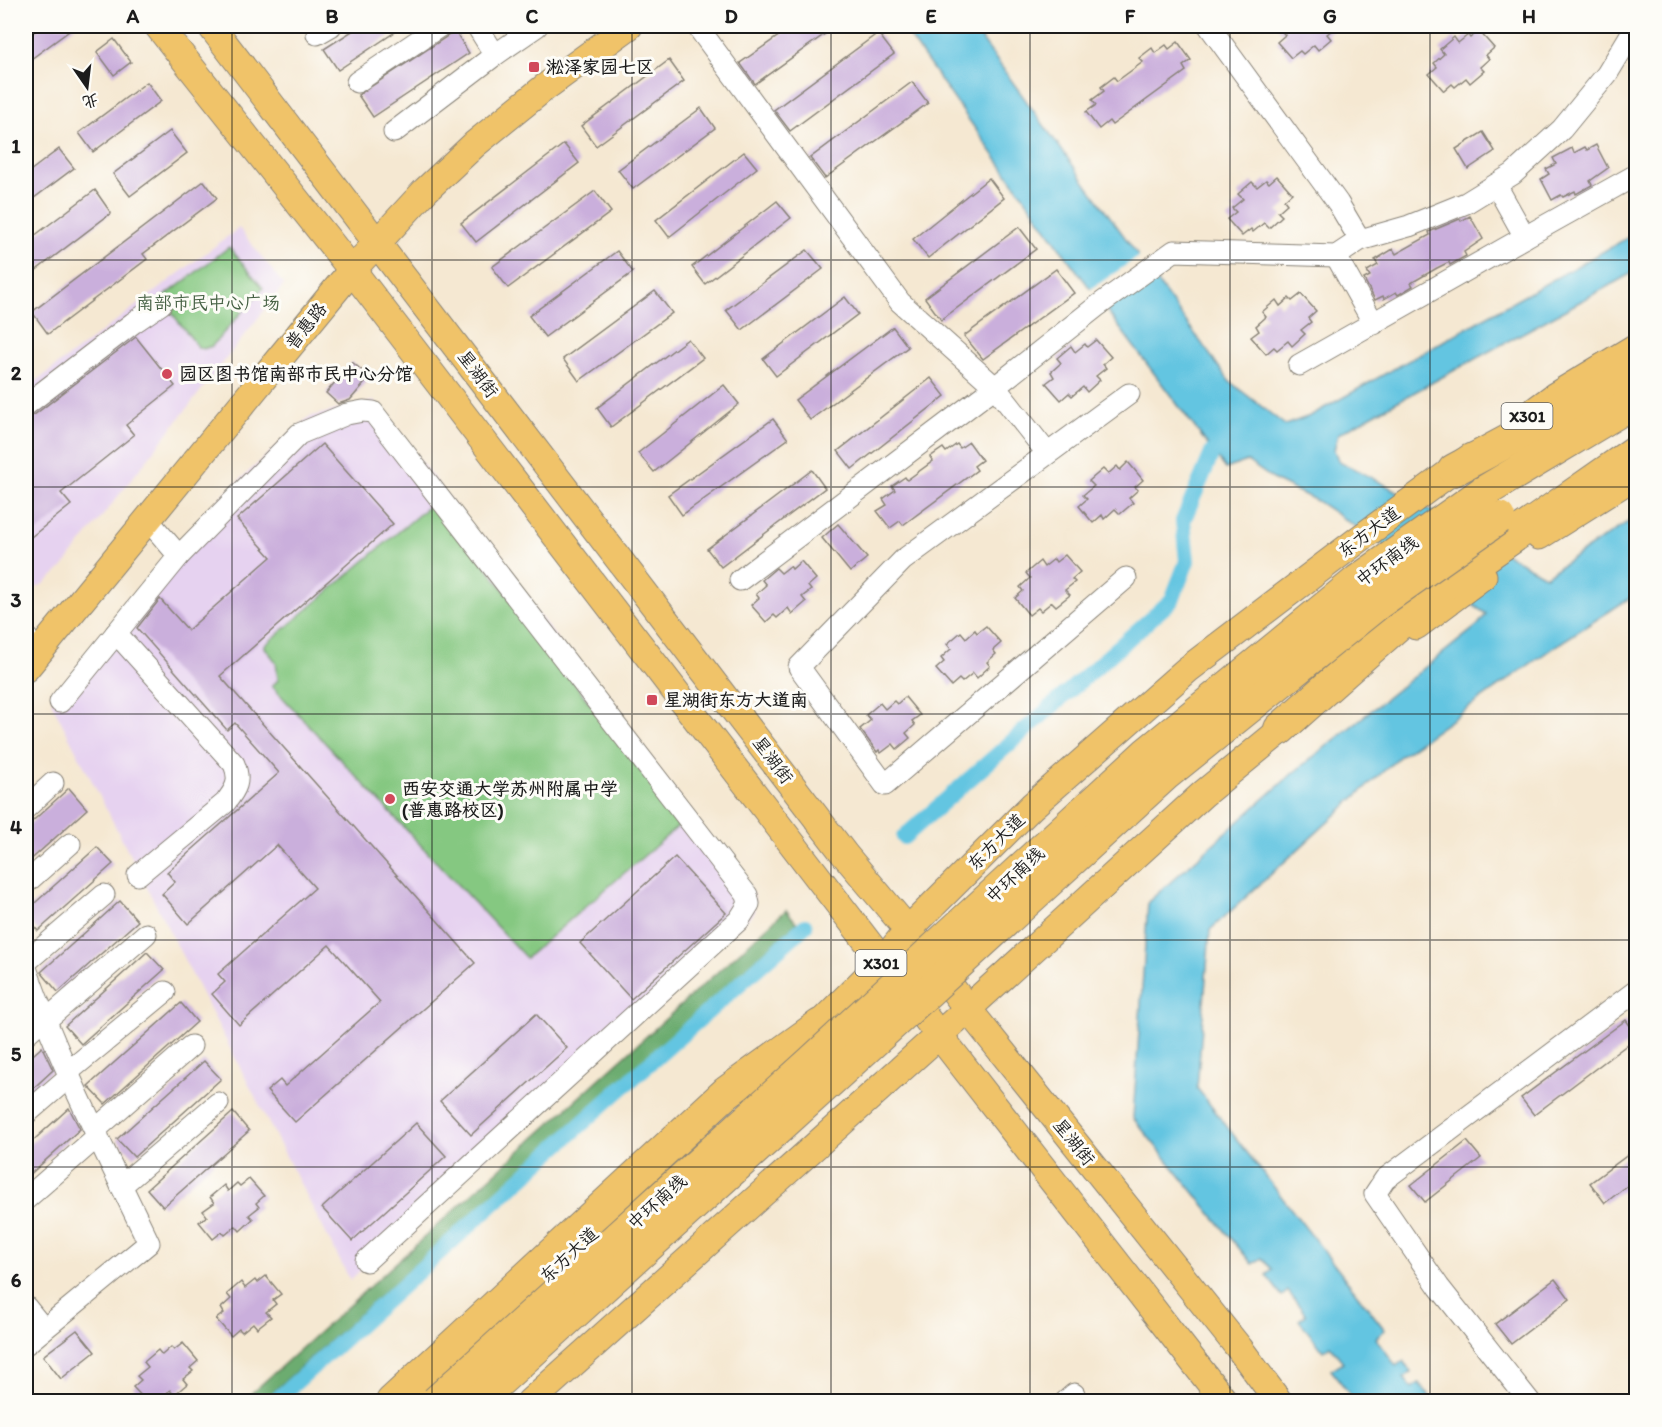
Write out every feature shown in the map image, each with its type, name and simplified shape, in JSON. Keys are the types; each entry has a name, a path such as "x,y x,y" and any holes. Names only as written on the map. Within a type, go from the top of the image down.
{"highway":[{"path":"1454,470 1636,372"},
{"name":"中环南线","path":"476,1401 819,1092 1166,774 1377,604 1490,506 1636,401"},
{"name":"中环南线","path":"436,1401 810,1063 1146,754 1359,580 1490,506 1636,440"},
{"path":"1280,729 1437,590 1636,451"},
{"path":"392,1401 727,1092 820,1025"}],"main road":[{"name":"星湖街","path":"158,26 352,270 939,1035 1224,1401"},
{"name":"星湖街","path":"211,26 845,855 908,930 967,1008 1279,1401"},
{"name":"普惠路","path":"30,653 148,520 352,270 426,190 475,144 544,88 629,26"},
{"name":"东方大道","path":"409,1401 820,1025 883,961 908,930 1032,806 1187,670 1362,537 1555,396 1636,347"},
{"path":"530,1401 939,1035 1203,794 1280,729 1527,543 1636,475"}],"street":[{"path":"357,82 440,26"},
{"path":"477,26 495,55"},
{"path":"394,132 537,26"},
{"path":"697,26 900,302 995,387 1047,453"},
{"path":"1209,26 1338,203 1360,240"},
{"path":"740,580 995,387 1096,307 1174,251 1336,256 1360,240 1409,226 1466,203 1496,185 1513,174 1562,129 1607,74 1636,26"},
{"path":"1299,365 1636,175"},
{"path":"1496,185 1525,237"},
{"path":"1336,256 1374,324"},
{"path":"26,405 161,304"},
{"path":"1126,578 885,785 799,667 903,560 1129,394"},
{"path":"60,702 179,556 299,434 347,414 373,412 747,896 750,904 739,921 366,1261"},
{"path":"148,520 179,556"},
{"path":"116,633 234,764 238,773 235,791 225,803 138,875"},
{"path":"26,808 54,783"},
{"path":"26,883 69,844"},
{"path":"26,963 104,895"},
{"path":"26,1034 146,934"},
{"path":"26,968 69,1074 149,1243 26,1344"},
{"path":"1530,1401 1439,1287 1375,1194 1386,1179 1636,991"},
{"path":"26,1114 165,992"},
{"path":"26,1199 191,1046"},
{"path":"122,1186 218,1103"},
{"path":"26,1307 43,1328"}],"shaded area":[{"path":"239,228 284,285 61,569 44,584 26,591 26,389"},
{"name":"西安交通大学苏州附属中学 (普惠路校区)","path":"374,401 754,895 754,913 350,1280 51,702 221,497 309,417"}],"green space":[{"name":"南部市民中心广场","path":"229,247 263,288 212,346 203,349 198,347 161,299"},
{"path":"436,500 681,824 526,958 272,686 278,680 276,662 264,646"},
{"path":"786,910 797,923 263,1401 243,1401"}],"water":[{"path":"902,26 972,26 1229,381 1285,425 1310,416 1636,233 1636,271 1338,434 1334,450 1339,462 1391,488 1545,576 1636,517 1636,594 1554,647 1399,757 1210,930 1197,1088 1385,1330 1376,1338 1396,1366 1403,1361 1411,1372 1404,1378 1412,1388 1419,1383 1433,1401 1355,1401 1331,1370 1343,1362 1330,1346 1323,1351 1299,1320 1306,1315 1288,1291 1282,1296 1266,1275 1272,1270 1262,1258 1252,1264 1133,1118 1148,902 1293,773 1478,625 1486,614 1317,501 1276,481 1247,461 1226,469 1068,259"}],"pier":[{"path":"1141,255 1155,274 1103,310 1088,291"}],"building":[{"path":"42,26 76,26 31,59 26,53 26,38"},
{"path":"360,26 404,26 338,70 324,49"},
{"path":"793,26 836,26 755,84 740,63"},
{"path":"1277,26 1337,26 1327,34 1331,39 1318,50 1314,45 1303,54 1300,51 1291,58 1277,42 1285,35"},
{"path":"455,31 469,53 373,117 358,95"},
{"path":"1479,31 1494,48 1486,55 1489,59 1480,67 1484,71 1470,83 1466,78 1455,87 1452,84 1444,91 1429,74 1437,67 1434,63 1444,54 1440,49 1454,37 1458,43 1468,35 1470,38"},
{"path":"878,33 894,54 790,131 774,110"},
{"path":"114,39 131,62 114,75 97,52"},
{"path":"1178,42 1191,60 1183,66 1186,71 1112,125 1109,121 1099,129 1086,112 1096,105 1092,100 1104,91 1101,87 1114,77 1117,81 1143,62 1139,58 1152,48 1155,53 1166,45 1169,49"},
{"path":"669,60 684,81 596,146 581,126"},
{"path":"147,82 161,101 93,152 79,133"},
{"path":"912,82 928,103 825,178 810,158"},
{"path":"701,108 715,128 633,189 618,170"},
{"path":"170,131 187,153 130,196 113,174"},
{"path":"1483,132 1495,151 1468,169 1456,149"},
{"path":"564,144 579,163 476,242 461,223"},
{"path":"1596,145 1608,168 1590,181 1592,185 1576,194 1575,191 1552,200 1541,179 1549,174 1546,169 1556,164 1553,158 1572,148 1574,153 1585,147 1587,150"},
{"path":"59,149 74,168 26,204 26,174"},
{"path":"744,152 757,168 669,237 656,220"},
{"path":"1277,176 1292,193 1284,200 1287,204 1278,212 1282,216 1269,228 1264,223 1253,232 1251,229 1242,236 1227,219 1236,212 1232,208 1243,199 1238,194 1252,182 1257,187 1266,180 1269,183"},
{"path":"989,178 1004,198 928,258 913,239"},
{"path":"204,181 217,198 143,254 147,259 48,334 32,312"},
{"path":"95,190 111,213 26,278 26,242"},
{"path":"595,191 611,212 508,288 492,267"},
{"path":"777,201 791,218 705,284 692,267"},
{"path":"1470,216 1483,239 1464,252 1466,256 1450,265 1449,262 1437,268 1411,283 1413,286 1398,295 1396,292 1384,299 1383,296 1375,300 1364,279 1370,276 1367,271 1378,265 1375,260 1393,249 1396,254 1430,235 1429,232"},
{"path":"1019,227 1036,249 941,320 925,298"},
{"path":"807,250 823,269 742,330 726,310"},
{"path":"617,251 633,272 545,337 529,316"},
{"path":"1056,269 1074,293 983,359 964,336"},
{"path":"655,291 672,313 579,381 563,359"},
{"path":"1301,294 1316,311 1308,318 1311,322 1301,330 1305,334 1292,346 1288,341 1277,350 1274,347 1266,354 1251,337 1259,331 1256,326 1266,317 1262,312 1276,300 1280,306 1289,298 1292,301"},
{"path":"845,297 858,314 776,376 763,359"},
{"path":"893,327 908,347 810,420 795,400"},
{"path":"136,337 175,386 126,425 134,435 61,493 71,505 26,541 26,417 34,415"},
{"path":"688,339 703,358 611,427 597,408"},
{"path":"1096,340 1111,357 1103,364 1106,368 1096,376 1100,380 1087,392 1083,387 1072,396 1069,393 1061,400 1046,383 1054,377 1051,372 1061,363 1057,358 1071,346 1075,352 1085,344 1087,347"},
{"path":"352,362 370,377 350,400 338,404 326,393"},
{"path":"931,378 945,396 852,469 838,451"},
{"path":"724,385 739,404 654,472 638,453"},
{"path":"773,419 788,439 682,515 668,495"},
{"path":"969,442 982,460 974,466 977,470 903,525 900,521 890,528 877,511 887,505 883,499 895,490 892,486 905,477 907,480 933,461 930,457 943,448 946,452 957,444 960,448"},
{"path":"322,444 393,524 220,676 475,963 295,1122 267,1091 280,1080 285,1086 380,1002 329,945 239,1025 212,994 225,982 218,974 315,888 277,845 188,924 162,894 175,882 167,872 279,773 235,723 227,730 137,628 160,599 188,630 271,557 237,519"},
{"path":"1128,462 1143,480 1135,487 1138,490 1129,498 1133,503 1120,514 1115,509 1104,519 1102,515 1093,523 1079,506 1087,499 1083,495 1094,486 1089,481 1103,469 1108,474 1117,466 1120,470"},
{"path":"812,470 825,488 721,567 707,549"},
{"path":"838,524 867,558 850,572 822,538"},
{"path":"1065,555 1080,572 1072,579 1075,582 1065,590 1070,595 1056,606 1052,602 1041,611 1038,608 1029,615 1015,598 1023,591 1020,587 1030,578 1026,573 1040,561 1044,567 1054,559 1056,562"},
{"path":"801,561 816,579 808,586 811,590 802,597 806,602 792,614 788,608 777,618 774,615 766,622 751,605 759,598 756,594 766,585 762,580 776,568 781,573 790,566 792,569"},
{"path":"986,626 1001,643 993,650 996,654 987,662 990,666 977,678 973,673 962,682 959,679 951,686 936,669 944,662 941,658 951,649 947,644 961,632 966,638 975,630 977,633"},
{"path":"905,697 920,715 912,721 915,725 906,733 910,738 897,749 893,744 881,753 879,750 877,752 860,729 871,720 866,715 880,703 885,709 894,701 897,704"},
{"path":"69,788 87,809 26,864 26,827"},
{"path":"97,847 113,864 38,931 26,917 26,911"},
{"path":"675,857 726,913 631,999 580,943"},
{"path":"120,901 138,921 58,992 41,972"},
{"path":"147,952 164,970 81,1044 65,1026"},
{"path":"181,1003 197,1022 105,1104 88,1086"},
{"path":"536,1014 567,1048 471,1135 440,1101"},
{"path":"1626,1020 1636,1034 1636,1038 1534,1115 1521,1098"},
{"path":"42,1047 53,1070 26,1095 26,1061"},
{"path":"204,1061 221,1079 134,1157 117,1139"},
{"path":"69,1108 80,1129 26,1178 26,1147"},
{"path":"233,1112 249,1131 163,1207 147,1189"},
{"path":"416,1123 446,1156 352,1241 322,1208"},
{"path":"1467,1141 1481,1158 1425,1202 1411,1185"},
{"path":"1636,1149 1636,1179 1605,1203 1590,1183"},
{"path":"249,1179 264,1196 256,1203 259,1207 249,1215 253,1219 240,1231 236,1226 225,1235 222,1232 213,1239 199,1222 207,1216 203,1211 214,1203 210,1197 224,1185 228,1191 237,1183 240,1186"},
{"path":"266,1276 281,1294 273,1300 276,1304 266,1312 271,1317 257,1328 253,1323 242,1332 239,1329 231,1336 216,1319 224,1313 221,1308 231,1299 227,1294 241,1282 245,1288 255,1280 257,1283"},
{"path":"1555,1279 1570,1299 1511,1344 1495,1324"},
{"path":"77,1330 95,1352 61,1379 43,1356"},
{"path":"183,1343 198,1361 190,1368 193,1371 183,1379 187,1384 174,1395 170,1390 159,1400 156,1397 146,1401 133,1387 141,1380 137,1376 148,1367 144,1362 158,1350 162,1355 171,1347 174,1350"}],"waterway":[{"path":"904,837 1172,600 1187,561 1183,521 1213,451"},
{"path":"274,1402 607,1101 805,926"}],"place":[{"name":"淞泽家园七区","path":"534,67"},
{"name":"园区图书馆南部市民中心分馆","path":"167,374"},
{"name":"星湖街东方大道南","path":"652,700"},
{"name":"西安交通大学苏州附属中学 (普惠路校区)","path":"390,799"}]}
